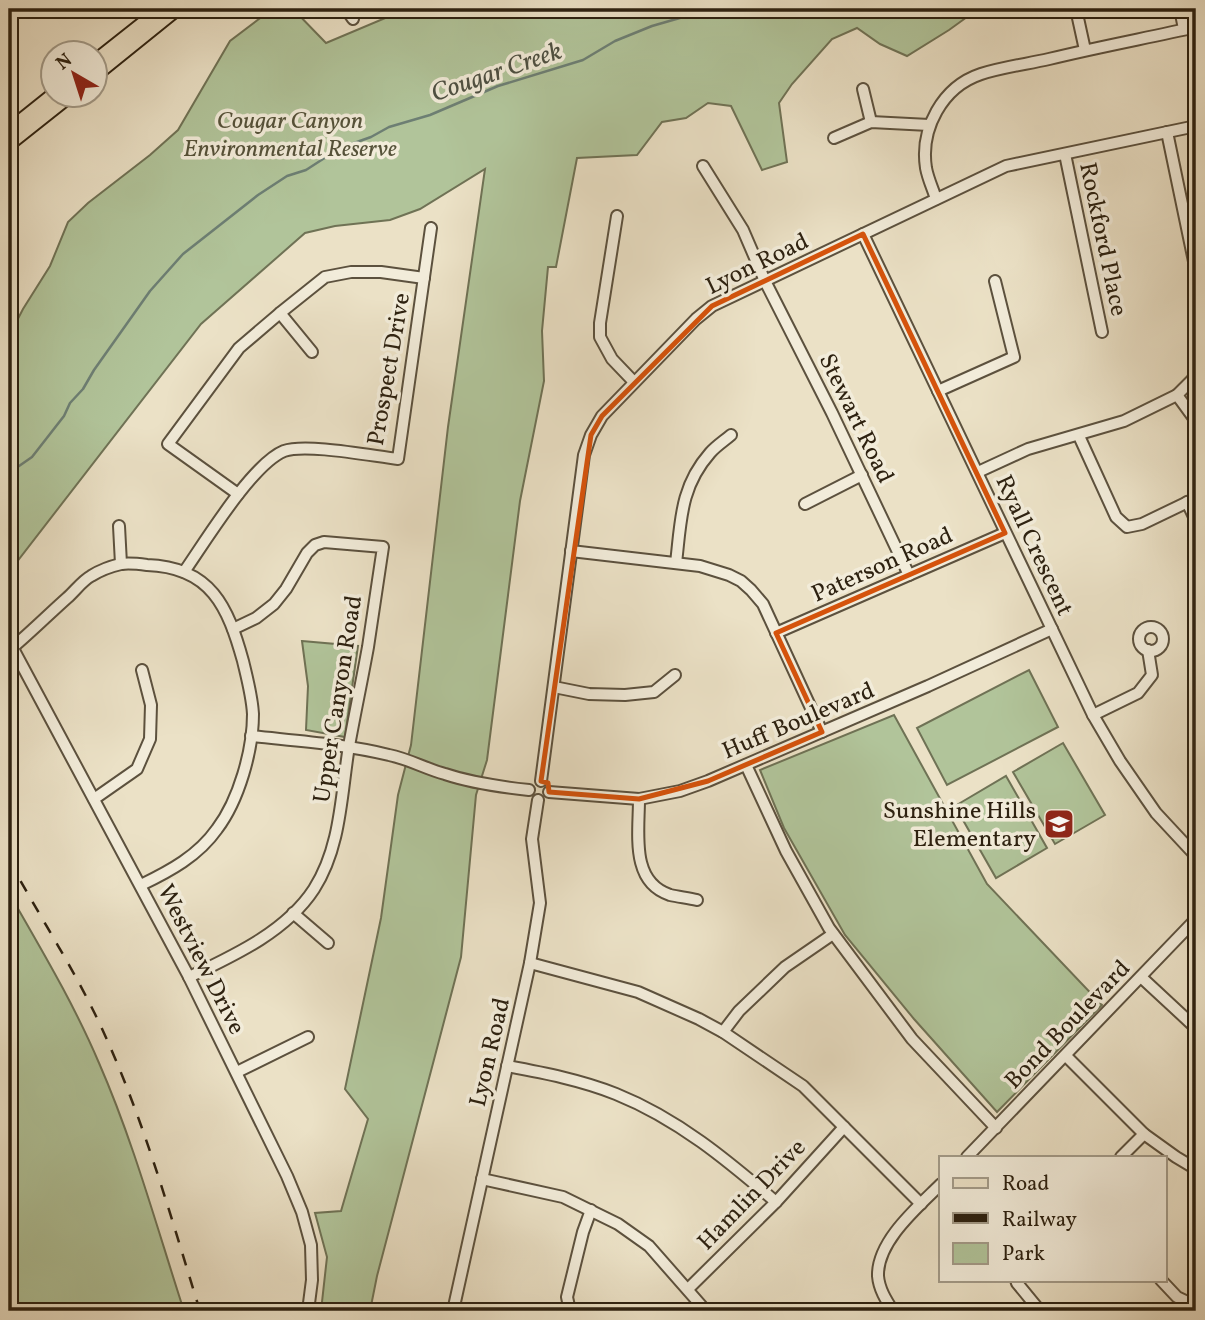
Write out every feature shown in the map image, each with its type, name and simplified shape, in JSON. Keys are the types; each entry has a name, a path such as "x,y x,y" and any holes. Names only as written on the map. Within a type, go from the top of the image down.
{"main road":[{"path":"108,52 169,10"},
{"path":"108,64 169,10"},
{"path":"9,130 38,107"},
{"path":"9,144 54,108"}],"street":[{"path":"346,9 353,19"},
{"path":"1076,9 1085,50"},
{"path":"1180,9 1184,29"},
{"path":"936,199 925,156 929,125 947,97 962,85 979,75 1196,27"},
{"path":"863,89 872,122"},
{"path":"834,138 872,122 929,125"},
{"name":"Lyon Road","path":"541,781 584,455 602,416 696,319 712,306 1006,166 1196,126"},
{"path":"1167,132 1190,215 1196,271"},
{"name":"Rockford Place","path":"1065,154 1102,332"},
{"name":"Stewart Road","path":"703,166 743,230 765,281 909,575"},
{"path":"617,216 600,337 612,359 634,382"},
{"name":"Prospect Drive","path":"184,572 238,494 265,463 284,451 308,448 397,460 431,228"},
{"name":"Ryall Crescent","path":"863,234 1093,715 1120,761 1156,813 1196,856"},
{"path":"238,494 168,443 239,348 328,276 351,272 381,272 424,278"},
{"path":"938,391 1013,357 995,281"},
{"path":"280,313 312,352"},
{"path":"978,472 1028,449 1125,421 1177,395 1196,373"},
{"path":"1177,395 1196,421"},
{"path":"676,563 684,499 690,482 711,452 731,435"},
{"path":"1079,436 1116,517 1127,527 1142,524 1192,500 1196,521"},
{"path":"805,504 862,475"},
{"path":"119,526 121,564"},
{"name":"Paterson Road","path":"776,633 1005,533"},
{"name":"Upper Canyon Road","path":"189,977 239,953 278,926 313,890 326,866 339,821 383,547 324,541 315,545 274,604 256,618 233,629"},
{"path":"571,551 700,566 741,581 763,604 822,732"},
{"path":"11,645 90,576 121,564 163,565 184,572 203,583 221,602 233,629 249,684 253,713 247,760 230,808 217,830 185,861 141,886"},
{"name":"Huff Boulevard","path":"549,792 639,799 680,791 928,687 1052,629"},
{"name":"Westview Drive","path":"11,645 189,977 302,1212 311,1252 312,1280 308,1311"},
{"path":"1093,715 1138,693 1152,675 1148,650"},
{"path":"94,799 137,769 150,739 151,705 142,670"},
{"path":"554,687 589,694 635,694 654,692 675,675"},
{"path":"251,736 349,747 392,755 472,781 529,790"},
{"path":"746,765 786,851 833,934 912,1039 996,1128"},
{"path":"541,781 549,792 546,797 538,800 532,797 529,790 533,783 541,781"},
{"path":"639,799 639,858 644,874 654,885 669,894 697,900"},
{"name":"Lyon Road","path":"453,1311 530,963 540,903 532,839 538,800"},
{"path":"293,913 328,943"},
{"name":"Bond Boulevard","path":"968,1156 1196,919"},
{"path":"723,1032 739,1011 785,967 833,934"},
{"path":"530,963 638,992 723,1032 803,1086 921,1204"},
{"path":"1141,977 1196,1028"},
{"path":"237,1072 309,1037"},
{"path":"1066,1055 1144,1133 1196,1169"},
{"path":"507,1066 566,1078 614,1093 653,1110 730,1162 776,1202"},
{"name":"Hamlin Drive","path":"688,1289 776,1202 844,1127"},
{"path":"1122,1156 1144,1133"},
{"path":"482,1179 563,1197 618,1224 649,1246 706,1311"},
{"path":"892,1311 882,1293 878,1278 880,1261 889,1240 939,1186"},
{"path":"570,1311 567,1297 591,1210"},
{"path":"1017,1282 1040,1311"},
{"path":"1163,1282 1177,1297 1196,1306"}],"highlighted area":[{"path":"863,234 1005,533 776,633 822,732 708,781 639,799 549,792 548,783 541,781 591,435 602,416 712,306"}],"green space":[{"name":"Cougar Canyon Environmental Reserve","path":"272,9 293,9 326,43 402,11 401,9 978,9 907,56 880,44 857,28 832,39 792,84 779,103 787,162 762,170 731,106 708,103 686,118 662,122 637,155 577,158 556,267 548,267 542,331 544,381 520,501 487,760 476,795 461,957 370,1311 321,1311 327,1257 315,1213 341,1211 368,1119 345,1089 381,918 398,795 411,745 448,427 485,169 420,209 390,220 335,226 305,233 201,324 9,572 9,336 50,266 68,222 178,130 230,41"},
{"path":"302,641 358,646 345,737 306,730 308,686"},
{"path":"1029,670 1058,727 947,785 917,728"},
{"path":"894,715 987,884 1102,1005 997,1112 914,1019 845,935 784,828 760,770"},
{"path":"1063,743 1105,815 1055,844 1013,772"},
{"path":"1006,776 1047,848 996,878 955,806"},
{"path":"9,893 68,998 112,1093 184,1311 9,1311"}],"waterway":[{"name":"Cougar Creek","path":"9,473 32,457 64,416 70,403 83,389 150,291 183,254 258,195 287,176 306,170 340,148 371,137 389,127 430,115 498,86 583,60 615,41 652,26 711,9"}],"railway":[{"path":"9,860 75,975 111,1050 153,1161 200,1311"}],"place":[{"name":"Sunshine Hills Elementary","path":"1059,824"}]}
